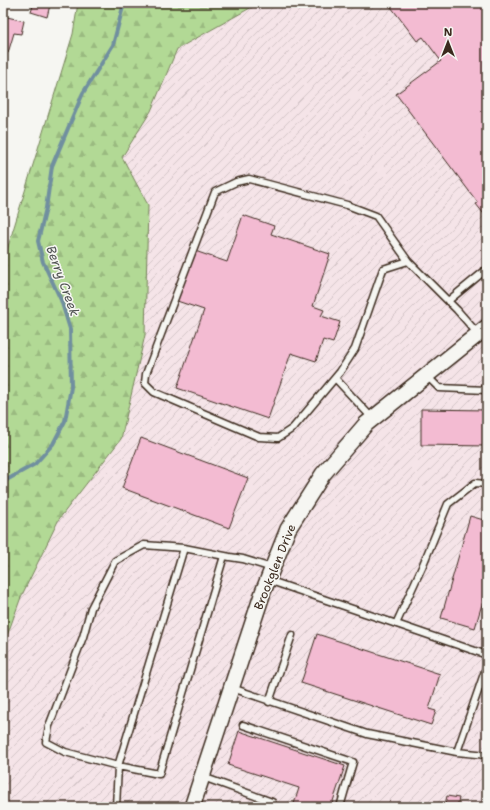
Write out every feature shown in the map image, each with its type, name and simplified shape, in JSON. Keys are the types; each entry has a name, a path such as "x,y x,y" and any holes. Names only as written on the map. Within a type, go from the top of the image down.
{"street":[{"name":"Brookglen Drive","path":"192,807 270,574 288,529 323,474 366,424 483,331"}],"lane":[{"path":"408,261 383,269 355,349 335,378 293,428 278,438 259,437 154,392 145,384 146,374 215,192 236,182 249,179 348,205 376,216 408,261 448,301 483,331"},
{"path":"448,301 487,269"},
{"path":"427,376 438,388 487,390"},
{"path":"335,378 373,419"},
{"path":"396,624 448,504 475,483 487,484"},
{"path":"224,556 159,774 118,766 65,752 46,742 49,726 83,638 91,608 115,561 144,544 184,548 243,559 270,574 396,624 487,655"},
{"path":"116,807 118,766 184,548"},
{"path":"269,702 292,635"},
{"path":"457,752 487,665"},
{"path":"480,687 487,687"},
{"path":"232,688 269,702 367,734 457,752 487,755"},
{"path":"243,725 353,762 340,807"},
{"path":"202,777 272,802 271,807"}],"shaded area":[{"path":"259,3 487,3 487,807 3,807 3,647 21,597 59,519 121,439 145,335 148,205 122,157 151,111 177,49"}],"green space":[{"path":"78,3 259,3 177,49 151,111 122,157 148,205 145,335 121,439 59,519 21,597 3,647 3,263 73,34"}],"building":[{"path":"34,3 44,3 50,5 47,17 31,12"},
{"path":"388,3 487,3 487,218 476,204 478,203 396,94 441,61 423,37 417,41"},
{"path":"3,16 24,21 21,34 14,33 8,53 3,52"},
{"path":"243,215 274,226 271,234 330,254 313,306 324,310 321,316 340,322 333,343 323,340 316,361 291,353 268,419 177,388 204,310 177,301 195,251 227,262"},
{"path":"421,409 487,410 487,446 421,445"},
{"path":"141,438 248,478 229,528 122,488"},
{"path":"470,516 487,521 487,587 475,628 441,618"},
{"path":"317,634 440,674 429,709 436,711 431,725 301,683"},
{"path":"239,731 345,766 331,807 293,807 299,788 228,765"},
{"path":"447,796 459,798 457,807 438,807 439,803 445,804"}],"waterway":[{"name":"Berry Creek","path":"3,482 35,464 53,444 65,421 71,387 70,329 61,300 43,262 38,241 46,208 52,166 83,93 113,45 124,3"}]}
